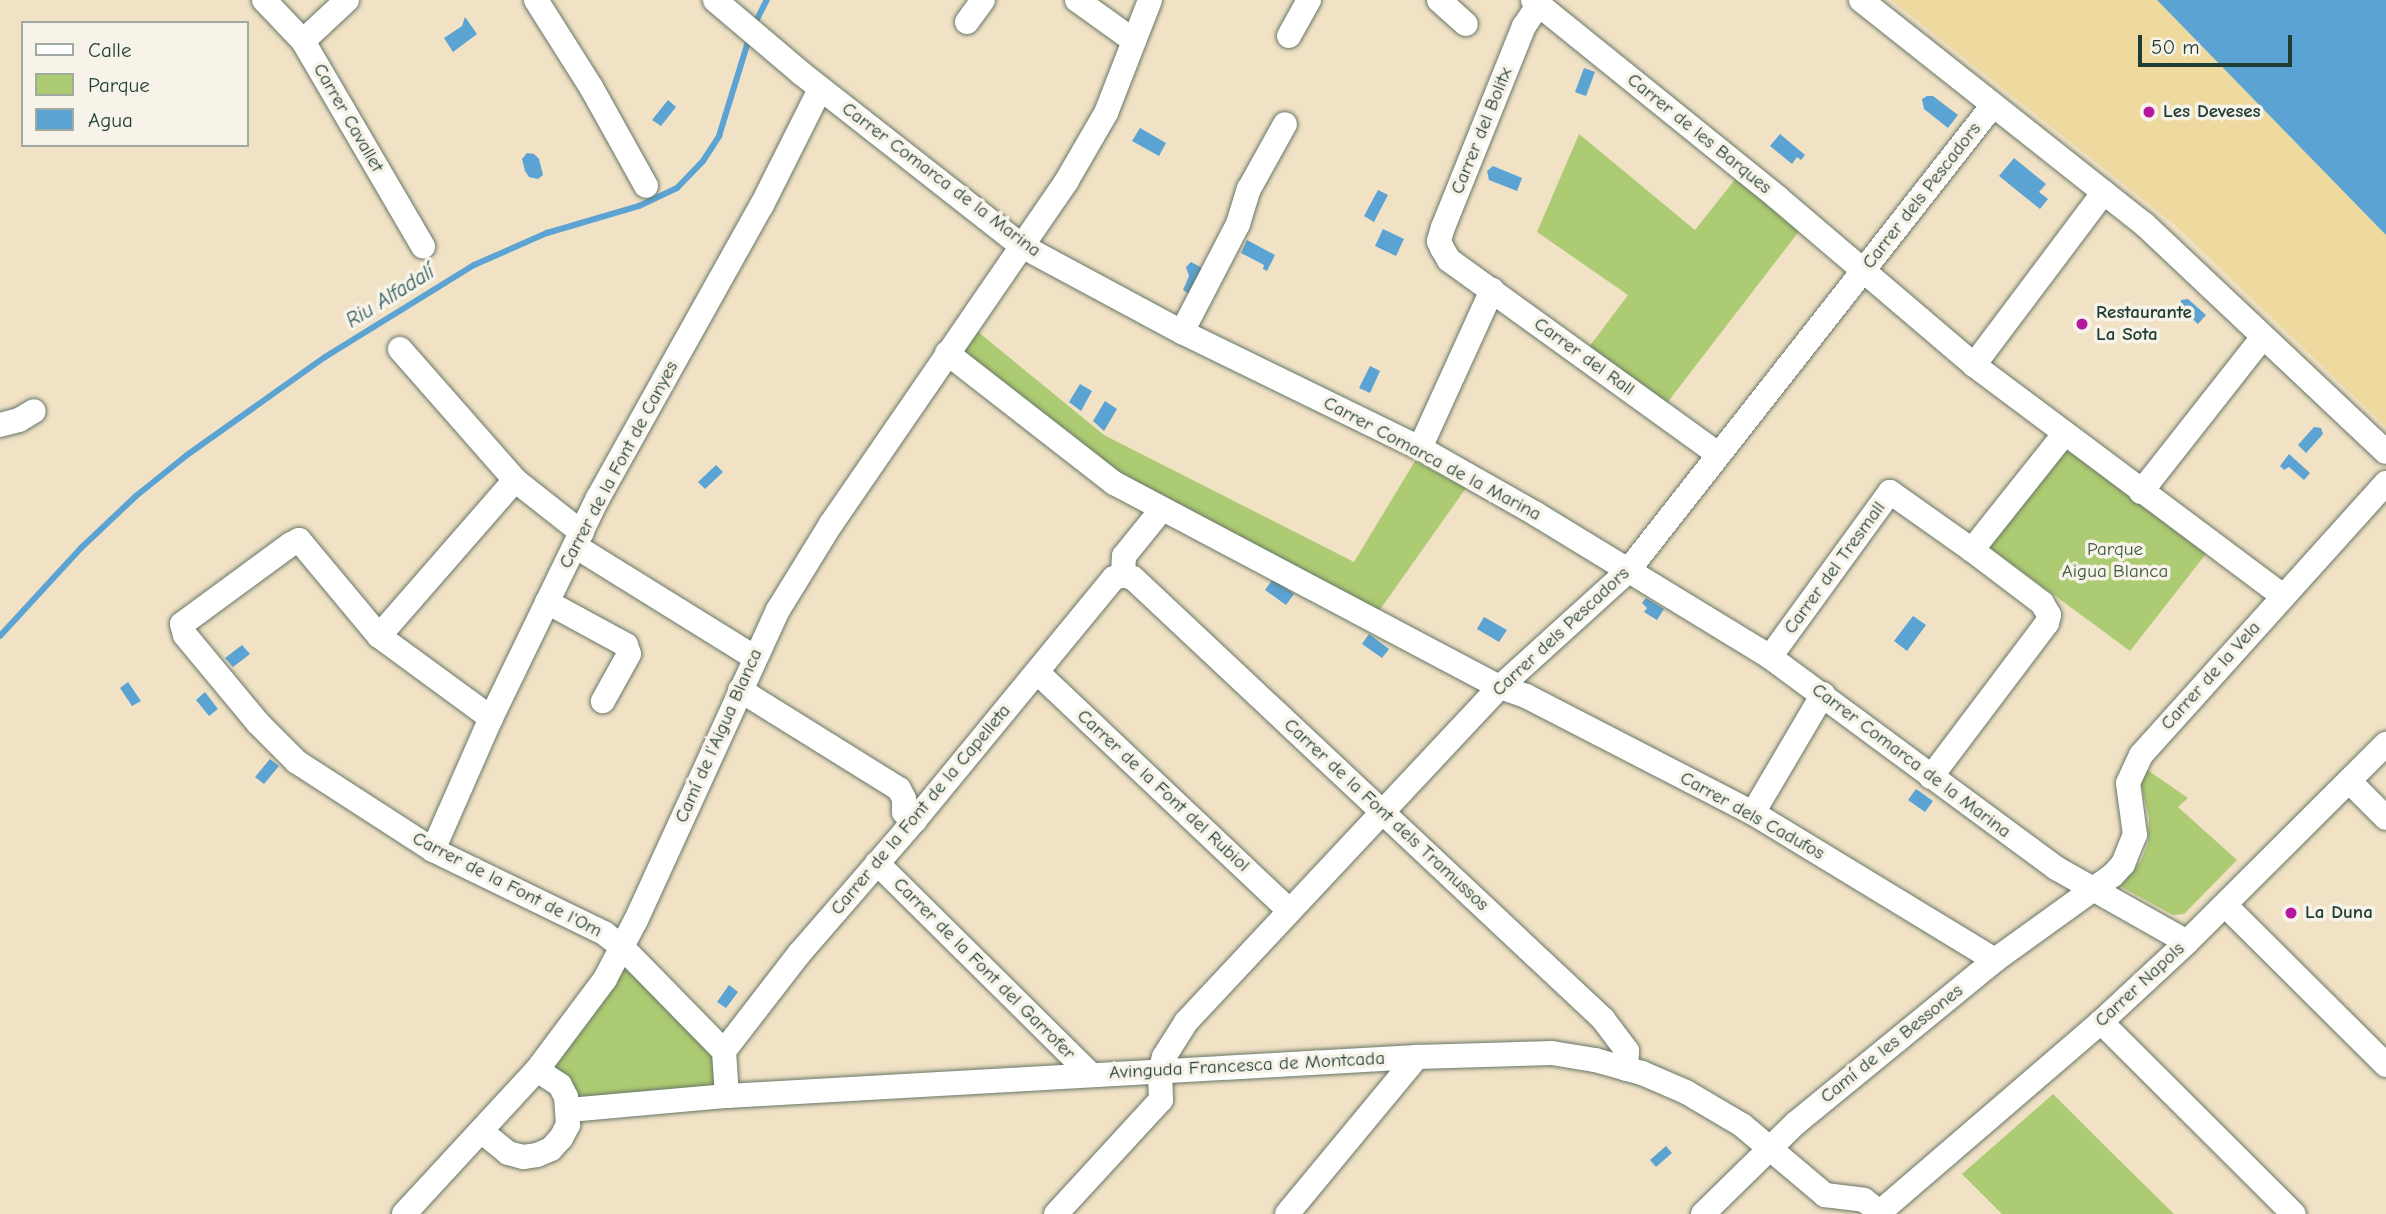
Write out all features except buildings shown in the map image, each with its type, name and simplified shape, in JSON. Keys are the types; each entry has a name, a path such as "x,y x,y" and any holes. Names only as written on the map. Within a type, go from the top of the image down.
{"street":[{"path":"264,0 303,40"},
{"name":"Carrer Cavallet","path":"347,0 303,40 424,246"},
{"path":"536,0 591,87 646,186"},
{"path":"967,22 983,0"},
{"path":"1077,0 1134,41"},
{"name":"Camí de l’Aigua Blanca","path":"404,1214 537,1070 605,979 754,657 795,579 1095,134 1150,0"},
{"path":"1289,36 1309,0"},
{"path":"1438,0 1466,24"},
{"path":"1861,0 2144,224 2386,452"},
{"name":"Carrer del Bolitx","path":"1449,260 1440,241 1443,228 1536,2"},
{"name":"Carrer de les Barques","path":"1536,2 1975,365 2283,596"},
{"name":"Carrer Comarca de la Marina","path":"723,7 801,74 1022,246 1182,332 1420,448 1514,501 1770,657 2056,868 2187,942"},
{"name":"Carrer de la Font de Canyes","path":"433,850 491,718 578,540 762,205 820,89"},
{"name":"Carrer dels Pescadors","path":"1056,1214 1161,1100 1164,1057 1186,1022 1289,910 1385,813 1500,687 1627,572 1993,105"},
{"path":"1182,332 1238,224 1249,189 1285,124"},
{"path":"1975,365 2104,192"},
{"name":"Carrer del Rall","path":"1449,260 1718,454"},
{"path":"1420,448 1492,290"},
{"path":"2141,492 2263,337"},
{"path":"400,349 515,480 578,540 754,657"},
{"name":"Carrer dels Cadufos","path":"947,353 1108,479 1500,687 1526,696 1753,813 1995,960"},
{"path":"0,425 19,420 34,411"},
{"path":"1972,550 2066,433"},
{"path":"491,718 379,636 515,480"},
{"name":"Carrer de la Vela","path":"2094,890 2123,864 2133,844 2135,825 2128,783 2135,763 2386,483"},
{"name":"Carrer del Tresmall","path":"1770,657 1890,492 1972,550 2042,603 2049,615 2047,623 1931,777"},
{"path":"1123,576 1124,556 1163,509"},
{"name":"Carrer de la Font de l'Om","path":"379,636 299,540 280,551 182,624 185,635 281,748 309,771 433,850 604,933 622,947 724,1051"},
{"name":"Carrer de la Font de la Capelleta","path":"724,1051 799,954 915,820 1114,578 1123,576"},
{"name":"Carrer de la Font dels Tramussos","path":"1123,576 1133,578 1603,1019 1627,1051 1626,1069"},
{"path":"547,602 626,645 629,654 603,701"},
{"name":"Carrer de la Font del Rubiol","path":"1038,673 1289,910"},
{"path":"740,690 899,789 904,799 904,812 915,820"},
{"path":"1753,813 1823,694"},
{"name":"Carrer Napols","path":"1881,1213 2101,1022 2225,905 2386,744"},
{"path":"2349,781 2386,818"},
{"name":"Carrer de la Font del Garrofer","path":"877,863 1091,1075"},
{"name":"Camí de les Bessones","path":"1703,1214 1796,1123 1995,960 2094,890"},
{"path":"2225,905 2386,1065"},
{"path":"2101,1022 2294,1214"},
{"path":"724,1051 727,1096"},
{"name":"Avinguda Francesca de Montcada","path":"569,1110 727,1096 1417,1056 1552,1054 1626,1069 1661,1080 1710,1104 1742,1125 1825,1195 1864,1200 1881,1213"},
{"path":"1287,1214 1417,1056"},
{"path":"481,1131 508,1153 523,1157 551,1149 568,1125 569,1110 560,1085 537,1070"}],"green space":[{"path":"1579,134 1695,230 1737,177 1800,230 1667,403 1589,347 1628,295 1537,232"},
{"path":"977,331 1104,435 1354,562 1415,461 1466,488 1379,611 1121,479 960,355"},
{"name":"Parque Aigua Blanca","path":"2066,449 2209,550 2130,651 1985,544"},
{"path":"2146,769 2188,798 2178,807 2237,860 2184,914 2173,915 2120,886 2141,861 2148,843 2149,818 2141,784"},
{"path":"623,951 721,1051 724,1094 572,1108 542,1069"},
{"path":"2053,1094 2174,1214 2002,1214 1962,1174"}],"sand":[{"name":"Les Deveses","path":"1891,0 2157,0 2386,235 2386,427 2174,224"}],"water":[{"path":"2157,0 2386,0 2386,235"},
{"path":"465,17 477,34 453,52 444,38 462,26"},
{"path":"1584,68 1595,72 1586,96 1575,92"},
{"path":"1933,96 1958,115 1948,128 1924,109 1922,99"},
{"path":"668,100 676,107 661,126 652,120"},
{"path":"1140,128 1166,143 1159,156 1132,141"},
{"path":"1780,134 1805,155 1801,160 1797,157 1792,164 1770,146"},
{"path":"527,153 534,154 539,159 543,175 538,179 529,177 525,171 522,159"},
{"path":"2014,158 2046,184 2039,192 2048,199 2040,209 1999,176"},
{"path":"1493,166 1522,178 1517,191 1489,180 1487,171"},
{"path":"1378,190 1388,195 1374,222 1364,216"},
{"path":"1383,229 1404,239 1396,256 1375,246"},
{"path":"1247,240 1275,255 1267,271 1263,269 1264,265 1241,253"},
{"path":"1191,262 1202,268 1189,294 1183,290 1189,276 1186,267"},
{"path":"2188,299 2206,315 2198,324 2180,308 2181,300"},
{"path":"1370,366 1380,371 1370,393 1359,388"},
{"path":"1080,384 1092,391 1081,411 1069,402"},
{"path":"1105,401 1117,409 1104,431 1093,421"},
{"path":"2314,427 2321,428 2323,434 2306,453 2298,445"},
{"path":"2289,454 2310,473 2304,480 2289,467 2284,470 2280,466"},
{"path":"716,465 723,472 705,489 698,482"},
{"path":"1273,579 1294,594 1286,605 1265,590"},
{"path":"1646,598 1664,609 1657,620 1644,612 1647,608 1642,603"},
{"path":"1913,616 1926,625 1907,651 1894,641"},
{"path":"1484,617 1507,630 1499,642 1477,629"},
{"path":"1369,634 1389,649 1382,658 1362,644"},
{"path":"242,645 250,654 233,667 225,658"},
{"path":"128,682 141,701 132,706 120,688"},
{"path":"205,692 218,709 209,716 196,700"},
{"path":"270,759 279,766 264,784 255,777"},
{"path":"1916,789 1933,801 1925,812 1908,800"},
{"path":"729,985 738,992 726,1008 717,1002"},
{"path":"1666,1146 1672,1153 1656,1167 1650,1160"}],"waterway":[{"name":"Riu Alfadalí","path":"754,25 767,0"},
{"name":"Riu Alfadalí","path":"0,636 81,548 136,496 187,455 325,357 474,265 547,233 639,206 677,188 703,161 719,136 750,35"}],"place":[{"name":"Les Deveses","path":"2149,112"},
{"name":"Restaurante La Sota","path":"2082,324"},
{"name":"La Duna","path":"2291,913"}]}
